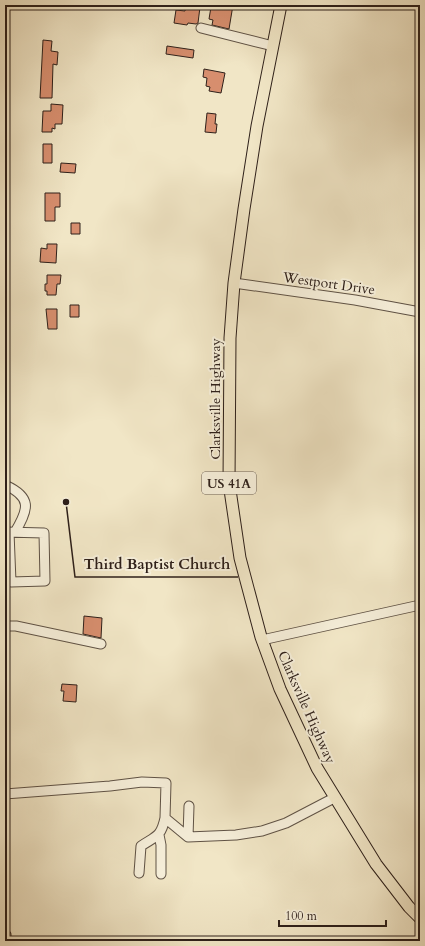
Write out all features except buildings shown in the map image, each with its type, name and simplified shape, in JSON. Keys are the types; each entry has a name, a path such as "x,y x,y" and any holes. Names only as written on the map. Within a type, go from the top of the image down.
{"main road":[{"name":"Clarksville Highway","path":"281,5 257,126 234,283 230,338 229,483 240,558 262,640 280,689 317,768 334,798 376,864 409,907 420,918"},
{"path":"5,935 5,941"}],"street":[{"path":"201,28 273,46"},
{"name":"Westport Drive","path":"234,283 355,300 420,312"},
{"path":"5,485 15,489 21,494 25,504 24,516 10,532 11,582 45,581 44,533 10,532"},
{"path":"262,640 420,605"},
{"path":"5,626 16,626 101,644"},
{"path":"5,794 142,782 166,783 165,818 163,828 159,834 141,846 139,873"},
{"path":"165,818 188,837 236,835 262,831 286,823 334,798"},
{"path":"188,837 189,806"},
{"path":"159,834 161,845 161,874"}],"place":[{"name":"Third Baptist Church","path":"66,502"}]}
